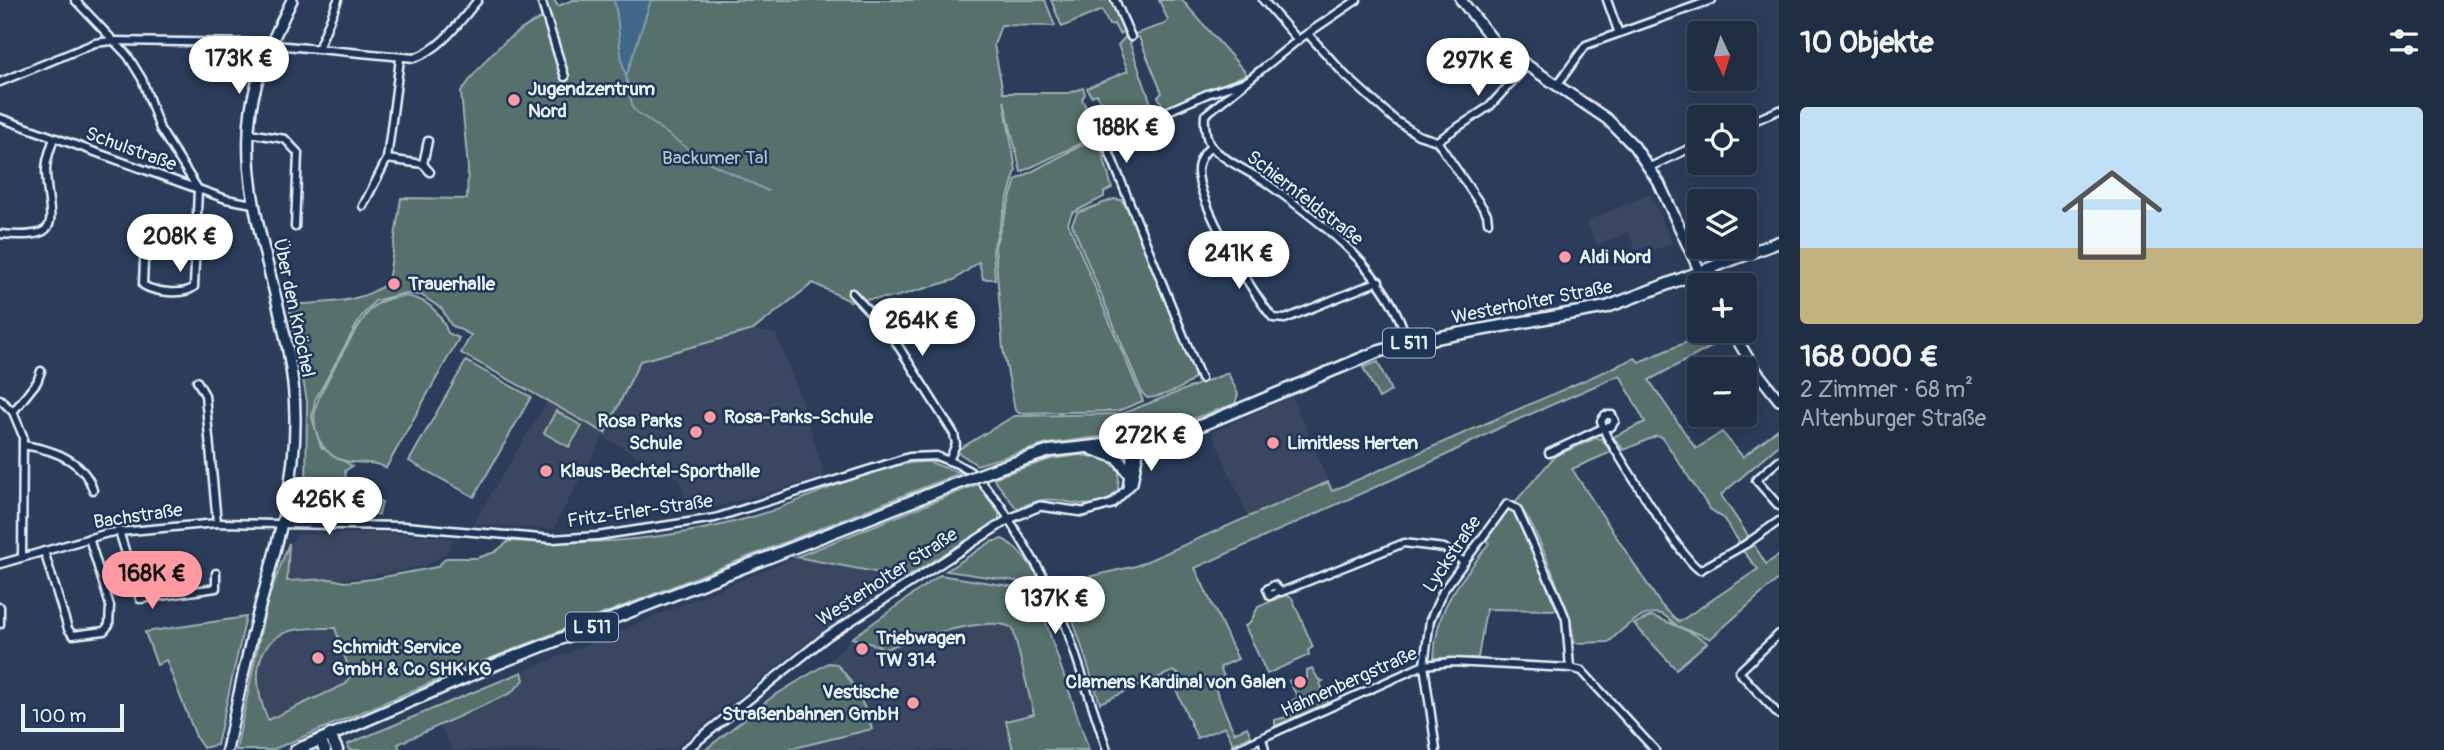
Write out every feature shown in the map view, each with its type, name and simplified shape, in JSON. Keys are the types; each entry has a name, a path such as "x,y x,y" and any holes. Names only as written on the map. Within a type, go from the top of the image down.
{"main road":[{"name":"Über den Knöchel","path":"227,750 255,625 283,523 294,453 294,384 253,204 248,133 257,81 292,0"},
{"path":"1461,0 1497,45 1615,126 1650,166 1700,273"},
{"name":"Westerholter Straße","path":"1702,273 1779,242"},
{"name":"Westerholter Straße","path":"1137,442 1197,427 1359,359 1408,343 1607,307 1687,279"},
{"path":"1739,343 1754,368 1779,400"},
{"name":"L 511","path":"296,750 499,663 998,468 1050,451 1137,442"},
{"path":"1077,447 1099,450 1118,458 1129,474"},
{"path":"325,737 325,750"},
{"path":"325,737 337,750"}],"street":[{"path":"75,0 111,41 121,47 142,79 160,129 198,188 194,287 189,291 150,289 143,285 144,260 150,255 194,255"},
{"path":"318,48 338,0"},
{"path":"0,82 95,43 111,41 271,44 400,59 427,54 478,0"},
{"path":"541,0 565,77"},
{"path":"1115,0 1131,37"},
{"path":"1264,0 1298,40"},
{"path":"1357,0 1298,40 1205,115 1211,146 1201,158 1198,167 1203,191 1228,246 1273,318 1285,319 1379,281"},
{"path":"1607,0 1618,31"},
{"path":"1557,85 1586,45 1618,31 1712,0"},
{"path":"1308,34 1345,75 1395,120 1418,135 1437,141 1487,214 1488,222"},
{"path":"363,206 387,159 400,59"},
{"path":"1437,141 1482,113 1527,65"},
{"path":"1201,379 1105,149 1105,137 1207,94 1249,81"},
{"path":"1757,120 1779,110"},
{"name":"Schulstraße","path":"0,118 198,188 253,204"},
{"path":"248,133 285,139 298,153 295,227"},
{"path":"0,234 35,236 49,226 52,216 46,164 54,138"},
{"path":"423,164 428,141"},
{"name":"Schiernfeldstraße","path":"1211,146 1310,218 1379,281 1395,305 1408,343"},
{"path":"1650,166 1687,149"},
{"path":"387,159 423,164 430,172"},
{"path":"852,293 892,336 954,434 956,444 949,461"},
{"path":"13,412 37,382 41,371"},
{"path":"197,381 205,395 217,523"},
{"path":"0,399 13,412 23,436 22,557"},
{"path":"1549,453 1605,427 1615,449 1693,566 1706,569 1779,521"},
{"path":"1127,490 1137,442"},
{"path":"1127,490 1136,476 1137,442"},
{"path":"23,446 46,448 61,455 90,480 93,490"},
{"name":"Fritz-Erler-Straße","path":"283,523 405,526 544,538 597,536 715,517 909,457 936,456 975,474 1009,519 1057,599 1107,750"},
{"path":"1779,460 1756,480 1779,506"},
{"name":"Westerholter Straße","path":"691,748 825,637 1009,519 1040,506 1083,512 1100,510 1112,504 1127,490"},
{"name":"Lyckstraße","path":"1436,750 1424,665 1432,615 1443,591 1507,505 1517,509 1566,619 1570,668"},
{"name":"Bachstraße","path":"0,564 119,531 217,523 283,523"},
{"path":"119,531 140,599 216,588 216,573"},
{"path":"44,551 68,629 73,635 104,631 109,625 110,606 89,538"},
{"path":"1277,592 1404,543 1444,548 1464,562"},
{"path":"0,607 0,624"},
{"path":"1778,713 1740,672 1742,667 1779,634"},
{"name":"Hahnenbergstraße","path":"1235,750 1424,665 1452,662 1570,668"},
{"path":"1570,668 1581,671 1655,750"},
{"path":"1262,738 1265,750"}],"shaded area":[{"path":"614,0 651,0 626,77 621,58"},
{"path":"1651,194 1672,243 1654,250 1650,245 1636,250 1628,232 1597,245 1586,221"},
{"name":"Rosa-Parks-Schule","path":"753,330 776,334 801,398 825,477 690,514 680,480 603,437 553,529 473,524 548,400 605,433 640,361"},
{"path":"1292,396 1328,482 1248,517 1212,432"},
{"path":"371,532 454,538 447,553 425,566 357,578 286,581 289,543 298,535"},
{"path":"796,557 906,578 813,638 672,750 452,750 440,727 511,693 524,680 522,672"},
{"name":"Vestische Straßenbahnen GmbH","path":"893,608 1038,610 1083,750 705,750 772,697 826,666 852,637"},
{"path":"335,628 351,675 346,684 268,720 258,697 258,672 265,648 282,634"}],"green space":[{"name":"Backumer Tal","path":"537,0 554,0 558,6 573,0 1045,0 1055,26 1001,25 994,45 1003,93 1069,93 1083,88 1085,94 1082,99 1099,135 1021,172 1004,101 1016,170 993,249 995,279 983,279 979,262 954,280 895,297 850,301 813,283 753,330 640,361 605,433 461,353 471,335 451,325 442,309 421,295 401,294 375,301 361,317 315,400 312,417 321,447 352,466 345,471 346,479 362,494 382,502 379,515 307,508 303,500 306,492 307,401 289,305 354,299 388,282 401,198 467,199 468,168 461,92 497,49 517,32 543,17"},
{"path":"1051,0 1112,0 1125,31 1119,34 1114,24 1109,25 1102,10 1062,27"},
{"path":"1159,0 1182,0 1247,74 1170,107 1164,107 1158,97 1162,93 1139,37 1134,39 1132,35 1165,24 1168,20"},
{"path":"1127,35 1154,112 1130,123 1127,119 1110,122 1097,94 1091,96 1087,88 1128,71 1118,45"},
{"path":"1100,144 1112,188 1104,192 1104,197 1072,213 1068,223 1143,401 1118,411 1019,413 1015,410 1003,349 995,246 1016,180 1080,146"},
{"path":"1114,199 1121,200 1128,209 1196,375 1182,387 1153,397 1147,398 1142,393 1072,224 1077,213"},
{"path":"402,296 425,302 441,318 448,333 459,338 386,468 338,459 323,446 315,425 314,415 323,389 366,315 379,303"},
{"path":"1687,342 1711,343 1713,346 1687,357 1687,360 1649,380 1696,449 1722,432 1743,457 1779,428 1779,445 1721,495 1751,540 1742,546 1723,518 1710,509 1662,437 1656,436 1624,450 1613,437 1645,422 1620,375 1195,568 1238,659 1220,667 1227,684 1215,688 1234,733 1247,727 1251,736 1233,744 1225,727 1197,738 1171,678 1179,674 1173,671 1100,703 1061,583 1136,566 1328,482 1332,491 1635,358 1639,362"},
{"path":"466,361 531,397 474,497 409,461"},
{"path":"1378,362 1391,391 1379,398 1363,367"},
{"path":"1228,373 1238,394 1235,404 1166,428 1047,444 977,465 956,451 1014,416 1121,414"},
{"path":"556,411 582,426 569,447 544,433"},
{"path":"1596,438 1602,439 1611,452 1572,469 1661,605 1679,622 1758,569 1742,550 1754,545 1766,564 1779,555 1779,582 1777,580 1710,639 1679,627 1664,615 1654,613 1640,617 1609,642 1575,643 1559,590 1541,546 1523,511 1515,502 1555,456"},
{"path":"1081,455 1107,459 1119,471 1118,490 1104,502 1089,505 1046,500 1017,509 993,478 1051,459"},
{"path":"929,462 960,473 466,668 272,750 236,750 267,602 289,543 287,581 331,579 345,582 373,579 437,567 446,558 477,558 495,552 509,541 637,539 732,523 867,474 910,463","holes":["335,628 351,675 346,684 268,720 258,686 259,663 263,652 280,635 299,629"]},
{"path":"978,484 999,514 999,520 906,578 796,557"},
{"path":"1509,510 1516,513 1557,610 1486,609 1478,658 1434,658 1440,622 1451,595 1489,543 1486,539 1503,513"},
{"path":"1002,539 1028,562 1040,579 1036,584 946,571 991,542"},
{"path":"940,575 1037,592 1044,604 1044,617 1089,750 1013,750 1006,721 1034,714 1013,629 1003,625 970,626 929,635 882,650 879,646 852,638"},
{"path":"1285,595 1292,598 1313,647 1308,650 1309,655 1267,674 1245,626 1250,623 1258,607"},
{"path":"1651,616 1707,643 1676,669 1634,624"},
{"path":"246,617 217,745 203,748 166,660 157,665 145,632"},
{"path":"828,663 836,664 848,678 872,729 786,750 705,750 772,697"},
{"path":"1312,668 1318,679 1323,681 1320,683 1328,703 1275,726 1275,720 1290,716 1293,712 1288,702 1298,698 1289,681 1297,677 1302,682 1307,679 1307,670"},
{"path":"522,672 524,680 511,693 398,744 400,750 349,750 348,744"}],"waterway":[{"path":"626,77 633,109 702,159 768,191"}],"place":[{"name":"Jugendzentrum Nord","path":"514,100"},
{"name":"Aldi Nord","path":"1565,257"},
{"name":"Trauerhalle","path":"394,284"},
{"name":"Rosa-Parks-Schule","path":"710,417"},
{"name":"Rosa Parks Schule","path":"696,432"},
{"name":"Limitless Herten","path":"1273,443"},
{"name":"Klaus-Bechtel-Sporthalle","path":"546,471"},
{"name":"Triebwagen TW 314","path":"862,649"},
{"name":"Schmidt Service GmbH & Co SHK KG","path":"318,658"},
{"name":"Clamens Kardinal von Galen","path":"1300,682"},
{"name":"Vestische Straßenbahnen GmbH","path":"913,703"}]}
